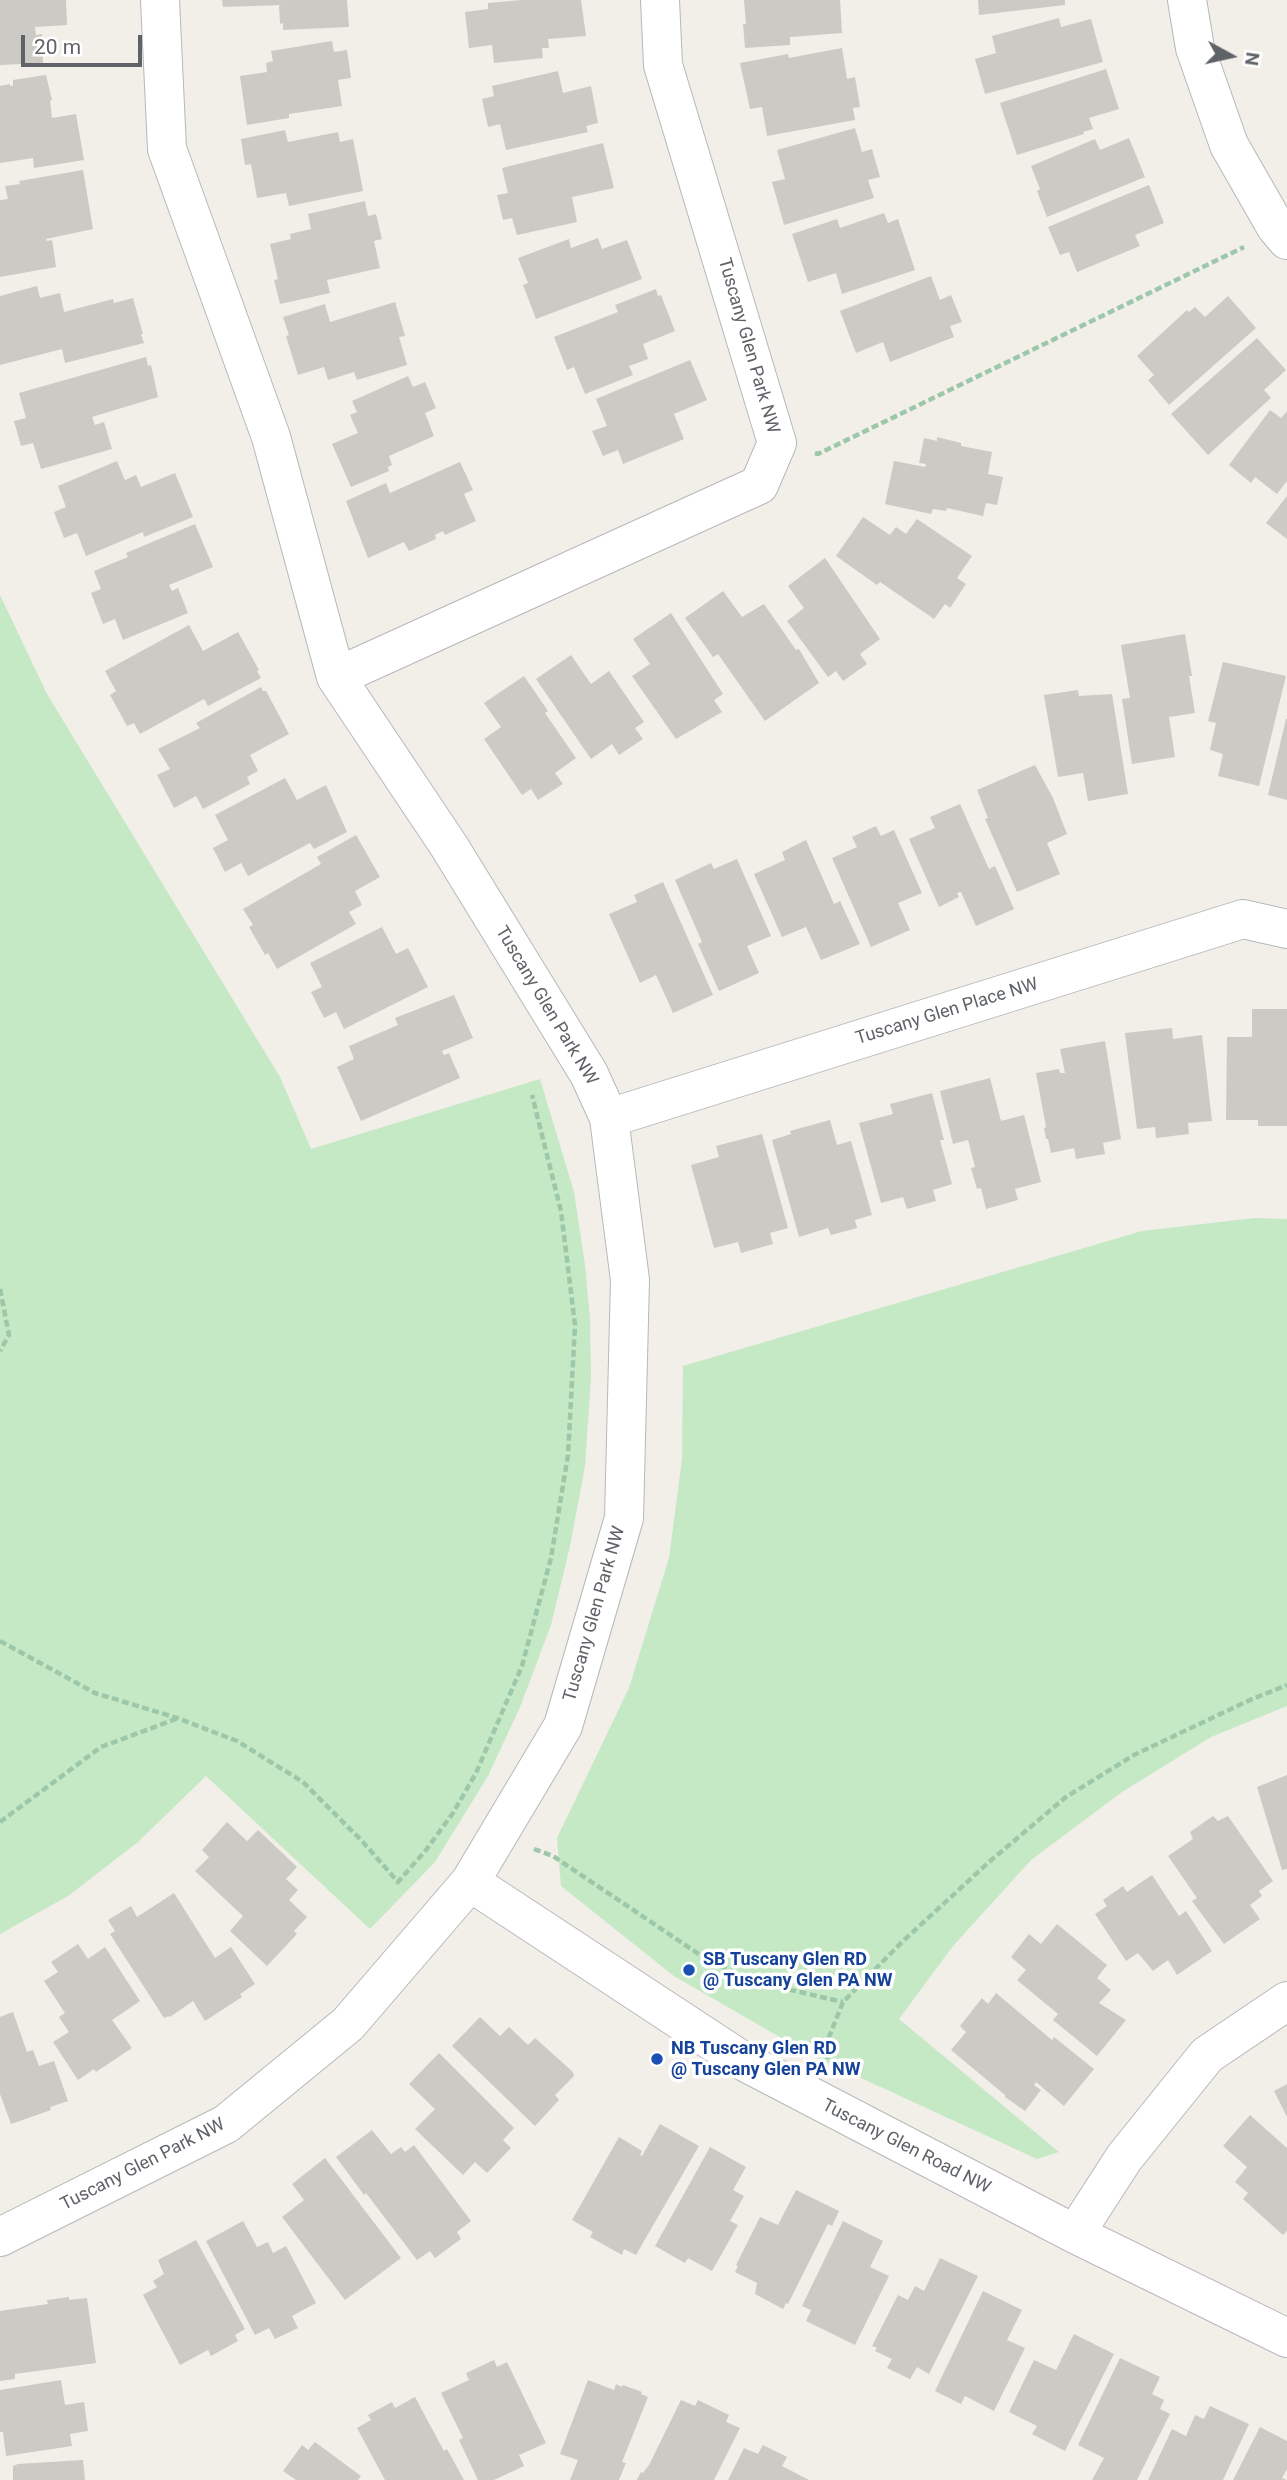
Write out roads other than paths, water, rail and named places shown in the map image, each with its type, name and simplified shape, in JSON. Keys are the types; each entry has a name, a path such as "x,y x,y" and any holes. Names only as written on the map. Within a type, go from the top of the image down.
{"street":[{"name":"Tuscany Glen Park NW","path":"0,2237 226,2124 348,2024 470,1882 563,1726 624,1518 631,1280 608,1118 589,1074 449,846 336,677 271,437 167,149 160,0"},
{"name":"Tuscany Glen Park NW","path":"336,677 759,485 777,443 663,65 660,0"},
{"path":"1187,0 1195,48 1229,145 1281,234"},
{"name":"Tuscany Glen Place NW","path":"608,1118 1244,919 1287,929"},
{"name":"Tuscany Glen Road NW","path":"470,1882 741,2060 1075,2234 1287,2337"},
{"path":"1075,2234 1124,2158 1207,2055 1287,2001"}],"place":[{"name":"SB Tuscany Glen RD @ Tuscany Glen PA NW","path":"689,1970"},
{"name":"NB Tuscany Glen RD @ Tuscany Glen PA NW","path":"657,2059"}]}
